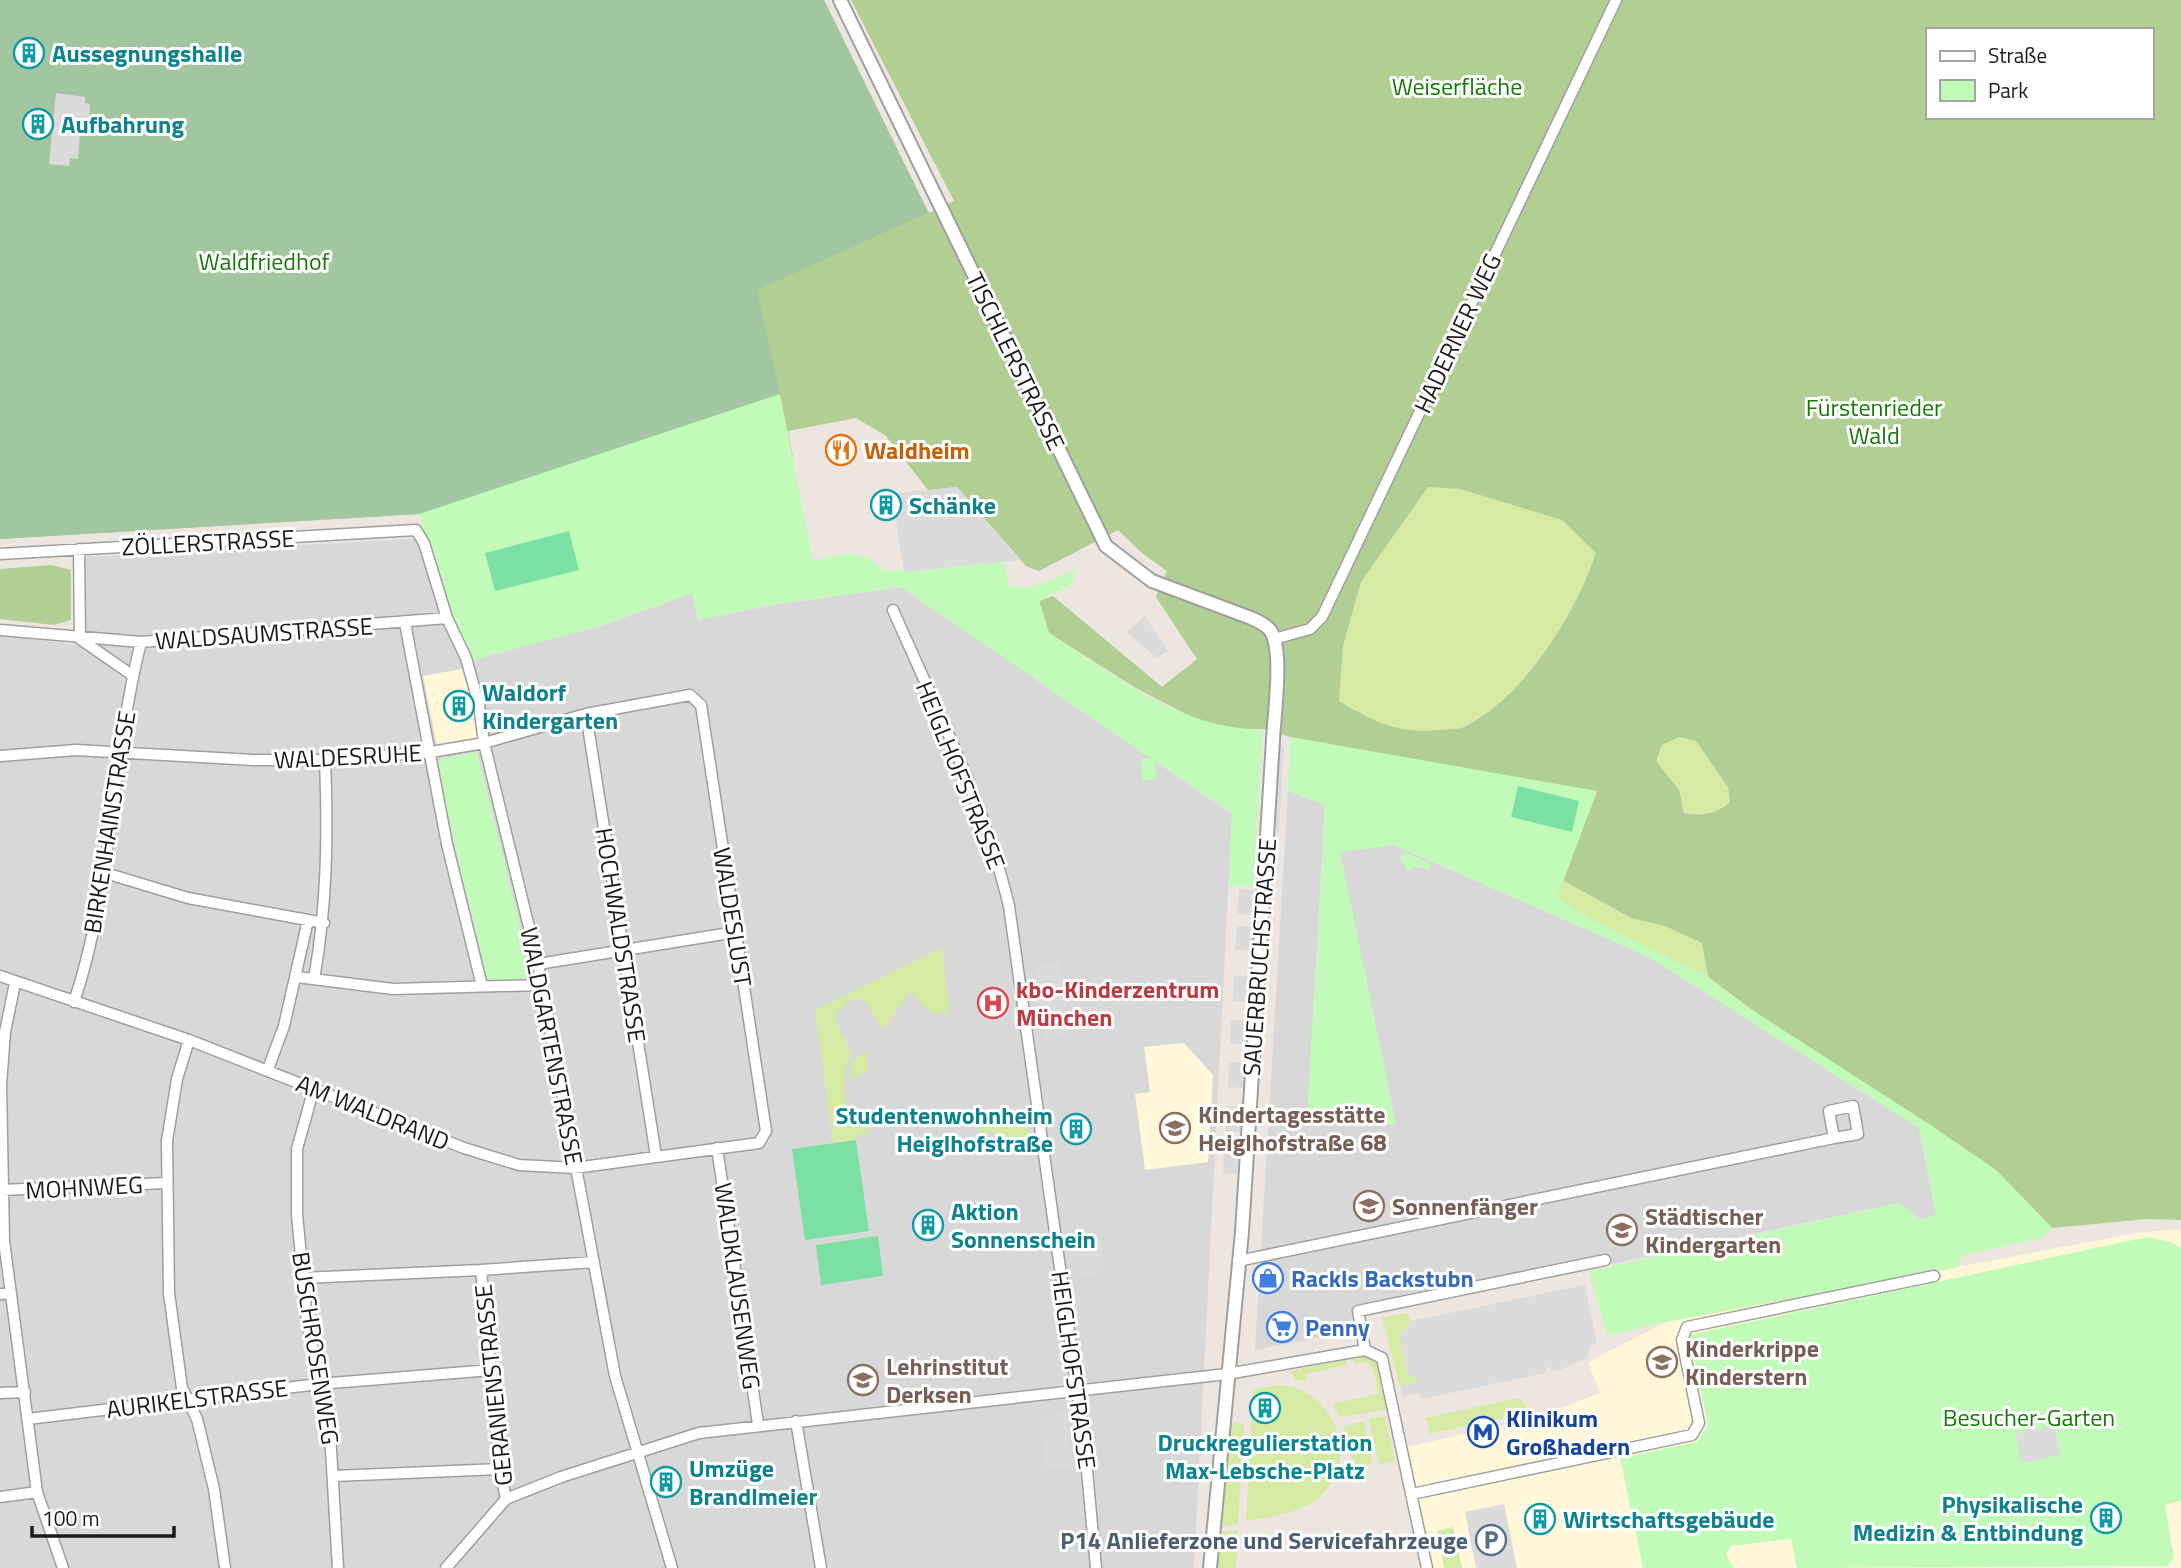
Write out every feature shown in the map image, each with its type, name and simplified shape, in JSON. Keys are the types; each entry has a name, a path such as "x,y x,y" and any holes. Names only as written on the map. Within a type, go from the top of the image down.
{"street":[{"name":"TISCHLERSTRASSE","path":"840,0 1106,545 1152,581 1251,618 1263,624 1274,639"},
{"name":"HADERNER WEG","path":"1274,639 1310,629 1322,617 1616,0"},
{"name":"ZÖLLERSTRASSE","path":"0,554 415,530"},
{"name":"WALDGARTENSTRASSE","path":"415,530 424,543 447,618 473,681 484,743 538,964 615,1376 672,1568"},
{"path":"79,549 80,639"},
{"name":"HEIGLHOFSTRASSE","path":"894,610 975,797 1001,872 1024,1008 1078,1390 1096,1568"},
{"name":"WALDSAUMSTRASSE","path":"0,630 80,639 141,642 447,618"},
{"path":"405,623 432,752 447,844 482,986"},
{"name":"WALDSAUMSTRASSE","path":"80,639 132,675"},
{"name":"SAUERBRUCHSTRASSE","path":"1210,1568 1238,1261 1273,751 1277,658 1274,639"},
{"name":"BIRKENHAINSTRASSE","path":"74,1002 90,947 119,752 132,675 141,642"},
{"name":"WALDESRUHE","path":"0,757 50,751 119,752 242,760 325,760 432,752 484,743 586,714 690,695"},
{"name":"WALDESLUST","path":"690,695 701,705 736,932 766,1132 759,1143"},
{"name":"HOCHWALDSTRASSE","path":"586,714 656,1156"},
{"path":"314,979 324,923 327,855 325,760"},
{"path":"102,872 188,898 324,923"},
{"path":"268,1069 297,977 308,920"},
{"path":"538,964 736,932"},
{"name":"AM WALDRAND","path":"0,976 268,1069 464,1149 519,1164 575,1168 759,1143"},
{"path":"297,977 393,989 542,985"},
{"path":"15,983 5,1032 1,1084 5,1293 25,1392 37,1492 63,1568"},
{"path":"189,1040 170,1109 167,1183 169,1293 182,1388 197,1419 214,1489 225,1568"},
{"name":"BUSCHROSENWEG","path":"314,1088 297,1149 302,1278 319,1384 326,1405 334,1476 338,1568"},
{"path":"1238,1261 1835,1138"},
{"name":"WALDKLAUSENWEG","path":"717,1148 758,1424"},
{"name":"MOHNWEG","path":"1,1191 167,1183"},
{"path":"1365,1350 1358,1311 1605,1260"},
{"path":"302,1278 594,1262"},
{"name":"GERANIENSTRASSE","path":"481,1270 500,1469 506,1499"},
{"path":"1412,1494 1692,1435 1699,1423 1682,1340 1687,1327 1934,1276"},
{"path":"446,1568 506,1499 561,1477 699,1433 758,1424 1227,1374 1365,1350 1382,1359 1427,1568"},
{"name":"AURIKELSTRASSE","path":"28,1419 319,1384 491,1370"},
{"path":"0,1393 25,1392"},
{"path":"796,1420 821,1568"},
{"path":"334,1476 500,1469"},
{"path":"0,1497 37,1492"}],"shaded area":[{"path":"56,93 85,97 85,103 90,104 89,124 81,123 78,159 70,158 69,166 49,164"},
{"path":"957,487 1020,560 904,572 892,494"},
{"path":"425,538 601,626 692,593 698,620 779,604 901,587 1232,814 1194,1568 0,1568 0,635 85,646 85,557"},
{"path":"1145,616 1168,651 1157,658 1126,632"},
{"path":"466,668 477,704 481,739 437,746 423,676"},
{"path":"1277,745 1284,745 1279,831 1272,830"},
{"path":"1288,791 1325,804 1307,1122 1396,1125 1340,852 1394,845 1649,957 1919,1128 1936,1216 1920,1219 1899,1203 1351,1320 1353,1331 1255,1350"},
{"path":"1239,889 1255,890 1253,915 1237,914"},
{"path":"1237,926 1255,927 1253,951 1235,950"},
{"path":"1060,962 1070,1036 1046,1039 1037,965"},
{"path":"1234,976 1251,977 1250,1002 1233,1001"},
{"path":"1231,1020 1248,1021 1247,1045 1230,1044"},
{"name":"Kindertagesstätte Heiglhofstraße 68","path":"1184,1043 1213,1075 1208,1162 1145,1170 1135,1094 1150,1092 1144,1047"},
{"path":"1229,1062 1246,1063 1245,1088 1228,1087"},
{"path":"1227,1106 1241,1107 1240,1132 1225,1131"},
{"path":"1224,1147 1239,1148 1237,1174 1223,1173"},
{"name":"Besucher-Garten","path":"2181,1230 2181,1568 1431,1568 1407,1447 1532,1419 1600,1393 1588,1362 1666,1322 2137,1233"},
{"path":"1101,1239 1105,1273 1082,1276 1078,1241"},
{"path":"1585,1285 1597,1344 1591,1345 1587,1358 1558,1371 1547,1367 1546,1373 1420,1399 1419,1393 1403,1397 1400,1386 1416,1382 1415,1375 1408,1377 1399,1331 1405,1330 1410,1321"},
{"path":"1066,1413 1072,1466 1045,1469 1039,1416"},
{"path":"2054,1425 2060,1455 2021,1463 2015,1433"},
{"name":"P14 Anlieferzone und Servicefahrzeuge","path":"1504,1504 1517,1568 1476,1568 1465,1512"}],"green space":[{"name":"Waldfriedhof","path":"0,0 824,0 928,213 757,290 780,394 419,514 0,539"},
{"name":"Fürstenrieder Wald","path":"824,0 929,213 954,201 851,0 2181,0 2181,1220 2147,1219 2052,1228 1996,1170 1752,1010 1708,977 1702,943 1665,926 1631,918 1562,880 1597,792 1290,737 1263,729 1233,729 1201,722 1134,687 1049,633 1039,601 1053,596 1162,687 1197,659 1156,597 1167,571 1143,554 1118,530 1039,571 1026,566 957,487 928,490 886,436 856,418 788,431 793,457 432,533 419,514 0,539 0,210","holes":["1428,487 1460,489 1562,520 1596,553 1576,601 1562,626 1546,651 1508,695 1466,726 1425,731 1387,725 1339,701 1343,646 1361,582","1679,737 1696,741 1728,787 1730,802 1719,810 1708,814 1684,813 1679,790 1656,761 1662,745"]},
{"path":"780,394 813,560 859,555 886,571 1004,561 1009,587 1044,583 1076,569 1072,585 1039,601 1049,633 1150,698 1177,711 1205,721 1263,729 1253,887 1229,886 1232,813 1155,761 1156,779 1143,781 1140,760 1150,758 901,587 779,604 698,620 692,593 601,626 470,661 449,615 419,514"},
{"path":"1428,487 1460,489 1562,520 1597,553 1562,626 1528,674 1508,695 1488,712 1463,727 1425,731 1387,725 1339,701 1343,646 1361,582"},
{"path":"569,531 579,570 495,591 485,553"},
{"path":"51,565 71,570 71,620 54,625 0,619 0,569"},
{"path":"1290,737 1597,791 1557,898 1588,918 1708,977 1752,1010 1929,1124 1996,1170 2052,1228 2042,1238 1964,1255 1956,1268 1666,1322 1607,1336 1589,1271 1900,1203 1919,1219 1936,1216 1919,1128 1649,957 1394,845 1340,852 1396,1125 1307,1122 1325,805 1288,791"},
{"path":"1679,737 1696,741 1728,787 1730,802 1719,810 1703,814 1684,812 1679,790 1656,761 1662,745"},
{"path":"477,752 533,979 488,981 438,778 437,760"},
{"path":"1518,786 1579,801 1572,832 1511,817"},
{"path":"1407,853 1429,863 1431,869 1415,867 1407,871 1400,858"},
{"path":"1562,880 1631,918 1665,926 1703,943 1708,977 1588,918 1556,897"},
{"path":"942,948 950,1014 933,1014 909,992 884,1029 869,1007 857,998 850,1000 835,1016 842,1036 851,1040 845,1044 851,1052 845,1068 844,1097 872,1133 856,1135 856,1140 833,1143 815,1010"},
{"path":"866,1052 868,1072 849,1080 852,1061"},
{"path":"1017,1110 1022,1110 1027,1116 1031,1147 1027,1143 1019,1144 1020,1154 990,1130 985,1136 978,1130 991,1114 992,1120 1017,1118"},
{"path":"856,1140 869,1231 805,1240 792,1149"},
{"path":"878,1236 883,1276 821,1285 816,1245"},
{"name":"Besucher-Garten","path":"2147,1237 2171,1242 2181,1248 2181,1501 2165,1505 2174,1558 2167,1566 1797,1568 1791,1539 1731,1546 1726,1554 1734,1568 1643,1568 1620,1458 1697,1442 1708,1425 1689,1335"},
{"path":"1408,1313 1410,1321 1405,1330 1400,1331 1409,1376 1415,1375 1416,1382 1400,1386 1382,1318"},
{"path":"1368,1357 1378,1365 1388,1409 1341,1417 1332,1404 1378,1394 1374,1370 1367,1363 1355,1363 1353,1358"},
{"path":"1346,1359 1347,1365 1306,1374 1307,1381 1294,1380 1291,1371"},
{"path":"1279,1385 1299,1389 1315,1399 1328,1412 1340,1447 1339,1465 1332,1482 1318,1498 1302,1508 1246,1521 1253,1389"},
{"path":"1519,1398 1527,1406 1521,1414 1428,1434 1429,1425 1425,1418"},
{"path":"1385,1416 1395,1462 1379,1465 1369,1419"},
{"path":"1364,1421 1372,1462 1361,1470 1348,1452 1344,1426"},
{"path":"1230,1423 1244,1424 1238,1524 1220,1527"},
{"path":"1453,1527 1462,1568 1444,1568 1437,1531"},
{"path":"1238,1530 1236,1568 1215,1568 1219,1532"}],"place":[{"name":"Aussegnungshalle","path":"29,53"},
{"name":"Aufbahrung","path":"38,124"},
{"name":"Waldheim","path":"841,450"},
{"name":"Schänke","path":"886,505"},
{"name":"Waldorf Kindergarten","path":"459,706"},
{"name":"kbo-Kinderzentrum München","path":"993,1003"},
{"name":"Kindertagesstätte Heiglhofstraße 68","path":"1175,1128"},
{"name":"Studentenwohnheim Heiglhofstraße","path":"1076,1129"},
{"name":"Sonnenfänger","path":"1369,1206"},
{"name":"Aktion Sonnenschein","path":"928,1225"},
{"name":"Städtischer Kindergarten","path":"1622,1230"},
{"name":"Rackls Backstubn","path":"1268,1278"},
{"name":"Penny","path":"1282,1327"},
{"name":"Kinderkrippe Kinderstern","path":"1662,1362"},
{"name":"Lehrinstitut Derksen","path":"863,1380"},
{"name":"Druckregulierstation Max-Lebsche-Platz","path":"1265,1408"},
{"name":"Klinikum Großhadern","path":"1483,1432"},
{"name":"Umzüge Brandlmeier","path":"666,1482"},
{"name":"Physikalische Medizin & Entbindung","path":"2106,1518"},
{"name":"Wirtschaftsgebäude","path":"1540,1519"},
{"name":"P14 Anlieferzone und Servicefahrzeuge","path":"1491,1540"}],"park label":[{"name":"Weiserfläche","path":"1457,86"}]}
